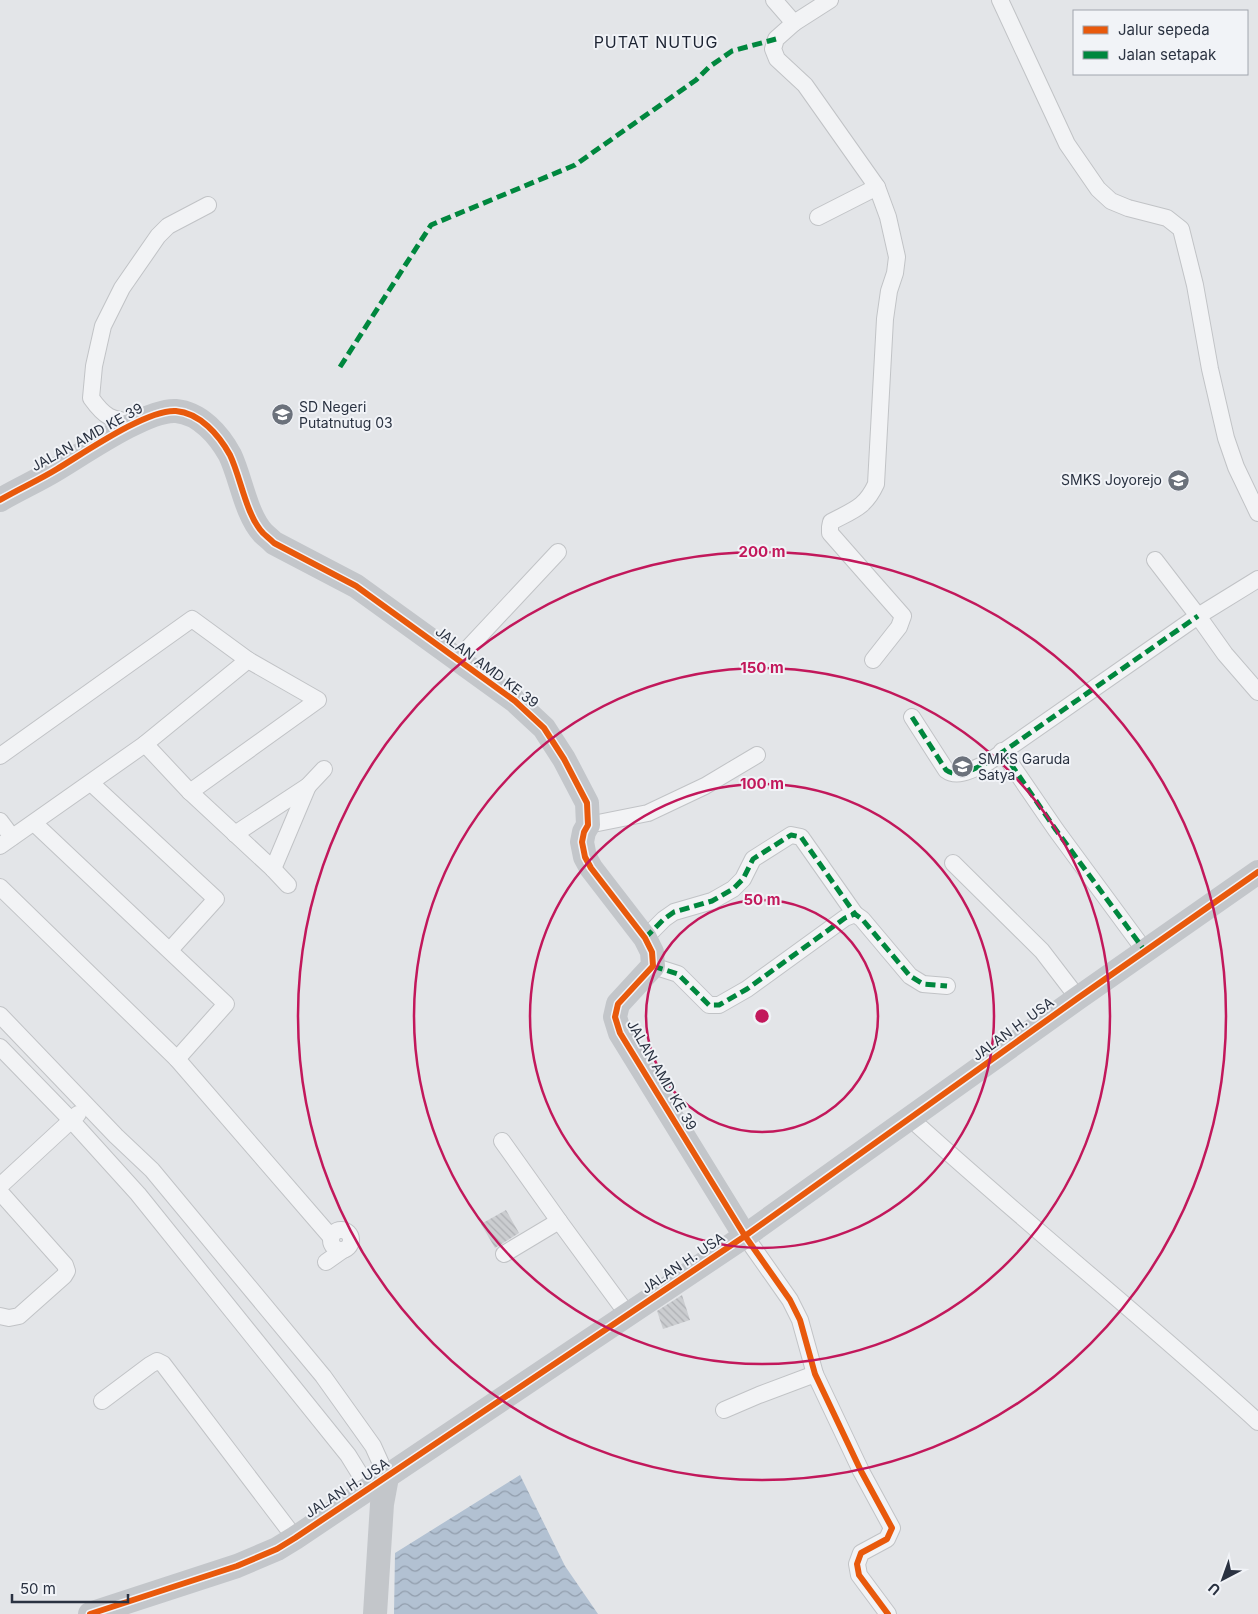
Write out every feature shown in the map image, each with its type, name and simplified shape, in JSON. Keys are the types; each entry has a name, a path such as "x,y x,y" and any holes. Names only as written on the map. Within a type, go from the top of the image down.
{"street":[{"path":"774,0 794,23"},
{"path":"830,0 794,23 776,39 773,49 777,59 805,85 876,187 888,217 897,257 895,274 888,291 885,319 876,484 870,497 862,505 831,522 830,527 830,533 903,616 899,627 873,660"},
{"path":"1000,0 1066,144 1098,189 1111,201 1128,208 1167,218 1180,229 1195,285 1210,369 1226,438 1236,468 1258,513"},
{"path":"818,217 876,187"},
{"path":"136,423 102,414 91,398 94,366 103,326 122,288 158,236 168,226 208,204"},
{"name":"JALAN AMD KE 39","path":"0,500 154,414 164,411 176,411 194,416 218,437 230,456 253,518 263,533 274,543 356,586 515,701 544,728 564,759 587,803 588,825 582,842 585,857 591,868 645,938 652,952 653,966 618,1004 615,1017 620,1033 745,1236"},
{"path":"458,660 558,552"},
{"path":"1155,560 1225,654 1258,692"},
{"path":"912,717 946,770 951,774 959,774 987,763 1198,616 1258,579"},
{"path":"0,756 192,619 248,660 318,700 190,792"},
{"path":"0,821 6,842 146,744 248,660"},
{"path":"146,744 190,792 288,885"},
{"path":"1002,751 1056,830 1145,951"},
{"path":"588,825 648,813 706,786 757,755"},
{"path":"235,834 308,786 324,769"},
{"path":"91,783 216,899 170,950"},
{"path":"272,869 308,786"},
{"path":"34,823 226,1004 177,1058"},
{"path":"645,938 674,912 712,901 733,889 743,879 754,859 791,835 801,837 855,914 862,919 910,976 923,984 947,986"},
{"path":"953,864 1042,951 1078,998"},
{"name":"JALAN H. USA","path":"90,1614 237,1566 277,1549 379,1490 628,1315 745,1236 1258,872"},
{"path":"0,887 177,1058 331,1236 338,1230 342,1230 350,1236 351,1240 347,1248 326,1262"},
{"path":"653,966 678,974 709,1004 719,1005 746,989 845,918 855,914"},
{"path":"0,1015 152,1170 323,1376 373,1446 379,1490 374,1614"},
{"path":"0,1047 71,1120 144,1201 379,1490"},
{"path":"0,1186 88,1106"},
{"path":"910,1118 1258,1422"},
{"path":"502,1142 628,1315"},
{"path":"0,1192 65,1264 67,1271 64,1276 19,1316 9,1318 0,1316"},
{"path":"504,1254 559,1221"},
{"path":"745,1236 790,1300 800,1320 815,1374 861,1470 892,1528 887,1539 861,1553 857,1564 859,1575 888,1614"},
{"path":"102,1401 150,1365 158,1361 163,1364 295,1538"},
{"path":"724,1410 815,1374"}],"water":[{"path":"520,1475 565,1566 598,1614 394,1614 395,1553"}],"building":[{"path":"506,1210 519,1233 495,1248 481,1224"},
{"path":"682,1295 690,1320 663,1329 657,1311"}],"marked path":[{"path":"340,367 431,225 575,165 696,80 709,67 732,51 776,39"},
{"path":"912,717 946,770 956,773 966,772 987,763 1198,616"},
{"path":"1002,751 1056,830 1145,951"},
{"path":"645,938 674,912 712,901 733,889 743,879 753,859 791,835 801,837 855,914"},
{"path":"653,966 678,974 709,1005 719,1005 747,989 845,918 855,914 862,919 910,976 923,984 947,986"}],"cycle path":[{"path":"0,500 50,473 116,433 149,417 164,412 176,411 193,416 208,426 226,447 252,516 263,533 274,543 356,586 515,701 544,728 564,759 587,803 588,825 582,842 585,857 591,868 645,938 652,952 653,966 618,1004 615,1017 620,1033 745,1236 790,1300 800,1320 815,1374 861,1471 892,1528 887,1539 861,1553 857,1564 859,1575 888,1614"},
{"path":"90,1614 237,1566 277,1549 295,1538 745,1236 1258,872"}],"place":[{"name":"SD Negeri Putatnutug 03","path":"283,415"},
{"name":"SMKS Joyorejo","path":"1178,480"},
{"name":"SMKS Garuda Satya","path":"962,767"}],"district":[{"name":"PUTAT NUTUG","path":"656,42"}]}
